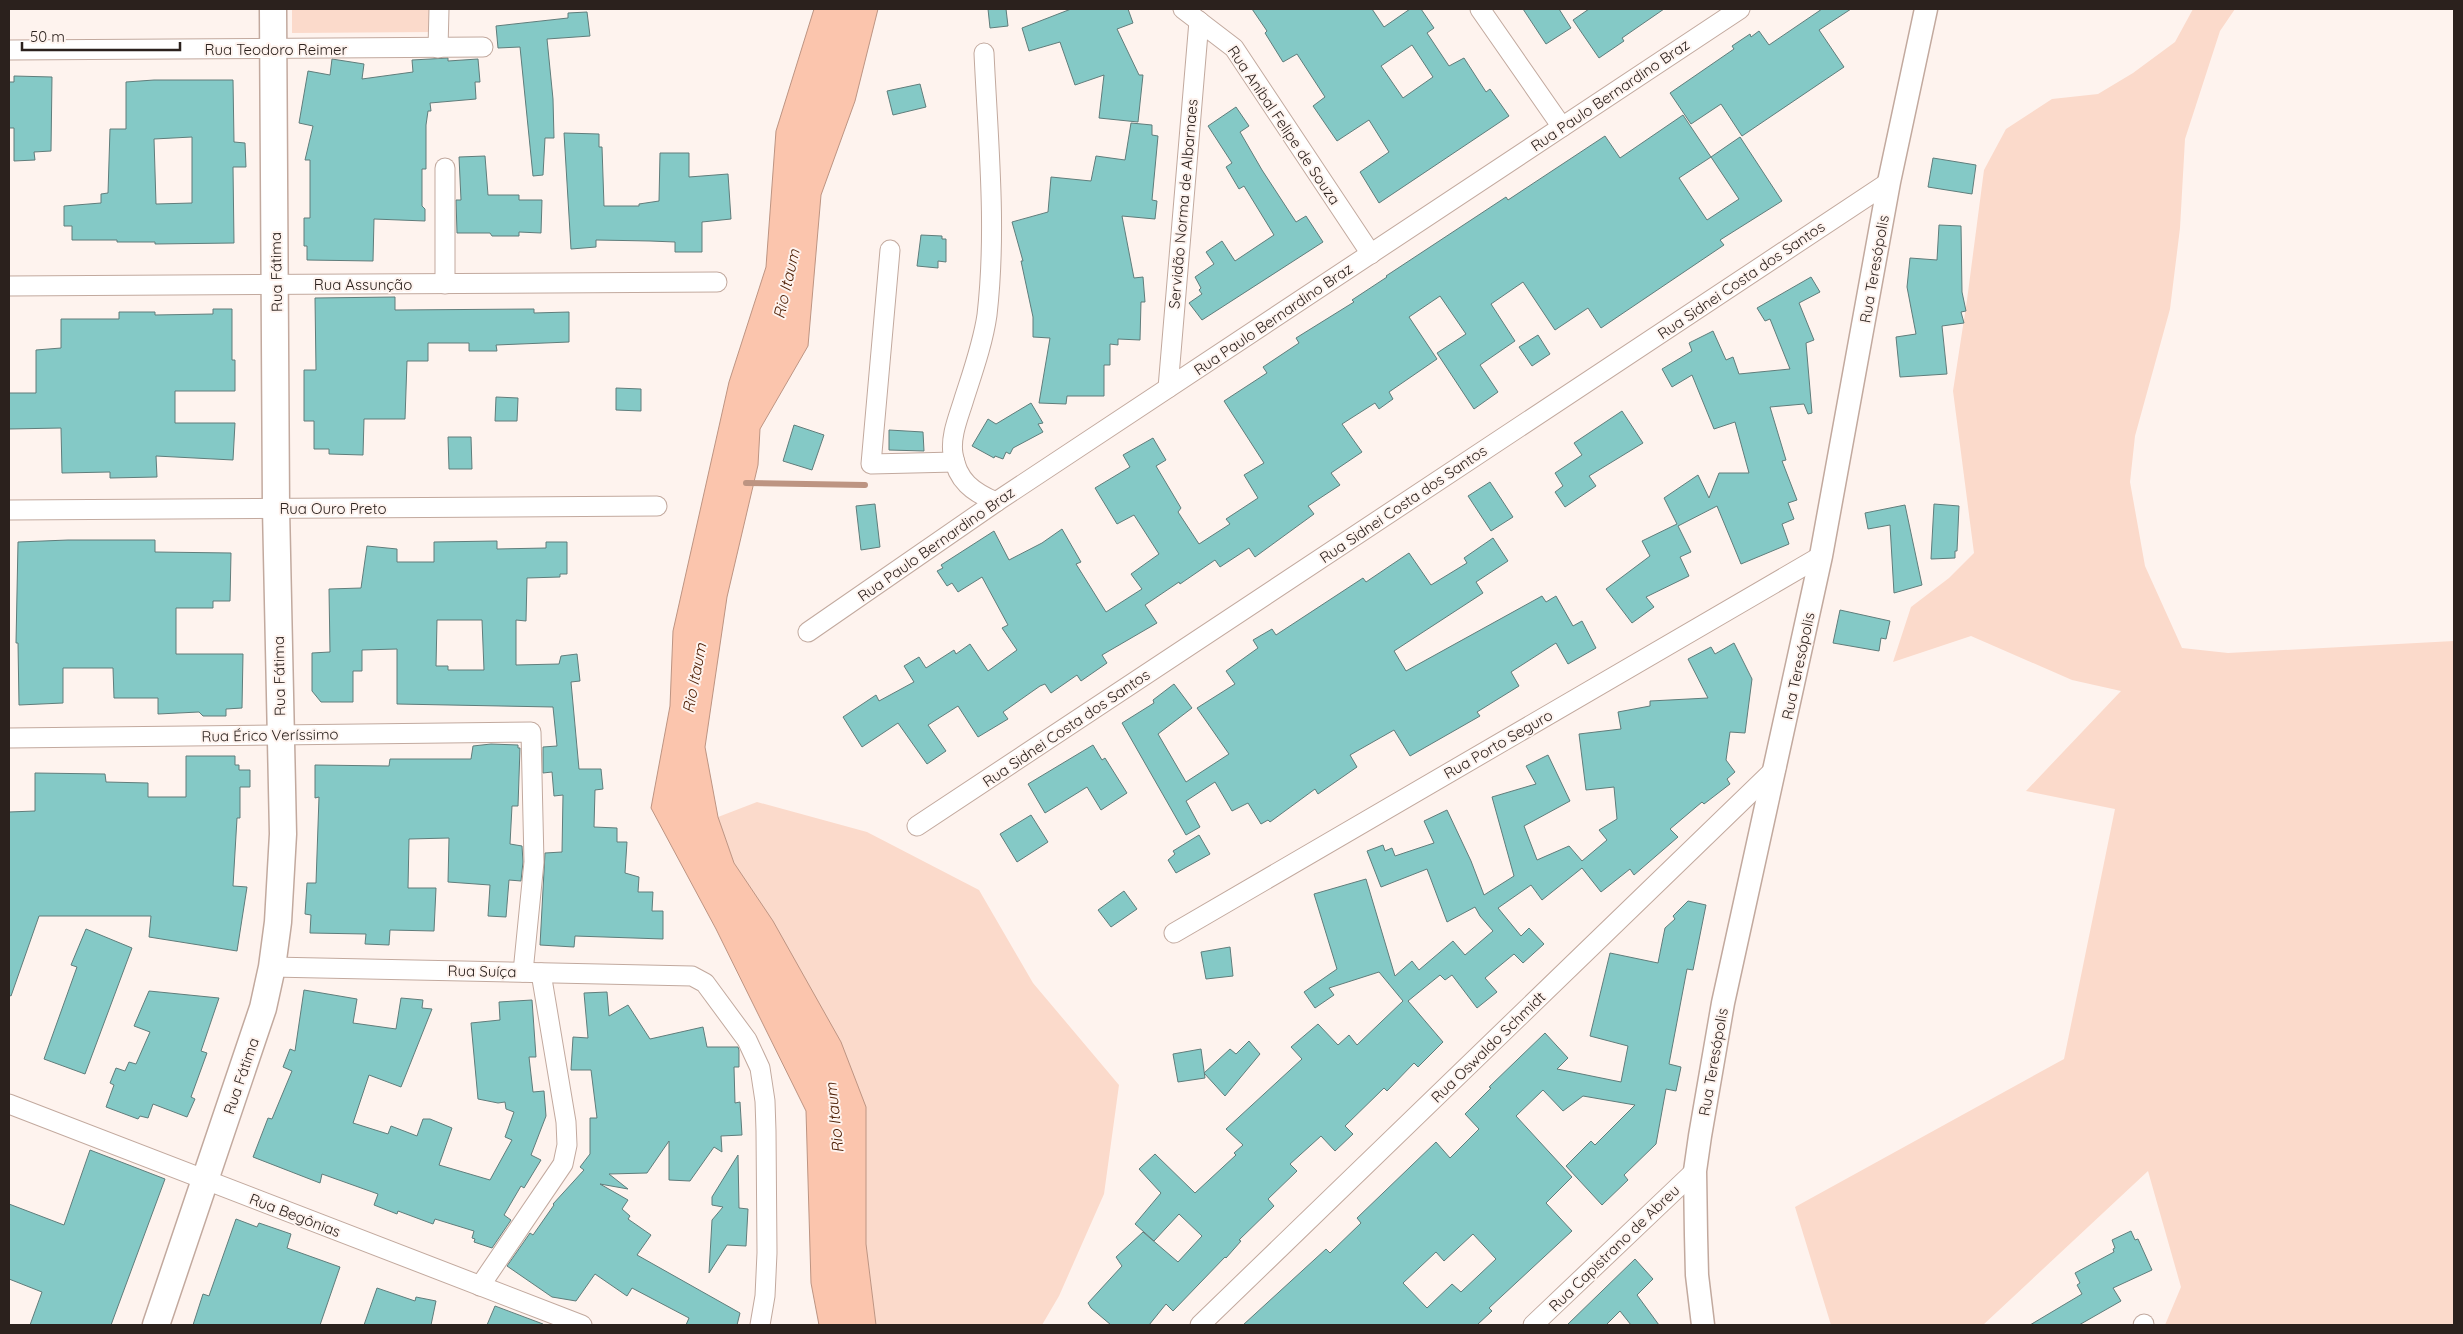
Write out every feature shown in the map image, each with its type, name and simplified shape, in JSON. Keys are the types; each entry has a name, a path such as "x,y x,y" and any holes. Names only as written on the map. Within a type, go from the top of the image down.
{"main road":[{"name":"Rua Fátima","path":"156,1325 250,1051 263,1008 272,966 278,922 282,834 276,508 273,9"}],"street":[{"path":"438,48 439,9"},
{"name":"Rua Aníbal Felipe de Souza","path":"1183,9 1234,48 1371,254"},
{"path":"1480,9 1562,127"},
{"name":"Rua Paulo Bernardino Braz","path":"808,632 996,502 1740,9"},
{"name":"Rua Teresópolis","path":"1704,1325 1696,1275 1695,1171 1723,1003 1821,556 1889,182 1926,9"},
{"name":"Servidão Norma de Albarnaes","path":"1168,388 1199,21"},
{"name":"Rua Teodoro Reimer","path":"9,50 483,48"},
{"path":"984,53 992,232 991,265 987,316 982,341 955,429 953,453 959,476 974,492 996,502"},
{"path":"445,168 445,284"},
{"name":"Rua Sidnei Costa dos Santos","path":"917,826 1889,182"},
{"path":"890,250 871,464 955,462"},
{"name":"Rua Assunção","path":"9,286 717,282"},
{"name":"Rua Ouro Preto","path":"9,510 657,506"},
{"name":"Rua Porto Seguro","path":"1174,933 1821,556"},
{"name":"Rua Érico Veríssimo","path":"9,738 530,732 534,862 532,973"},
{"name":"Rua Oswaldo Schmidt","path":"1200,1325 1776,768"},
{"name":"Rua Suíça","path":"272,966 692,976 705,983 747,1040 760,1068 766,1123 767,1252 765,1296 760,1325"},
{"path":"480,1286 562,1164 567,1145 566,1122 532,973"},
{"name":"Rua Begônias","path":"9,1104 582,1325"},
{"name":"Rua Capistrano de Abreu","path":"1533,1325 1695,1171"}],"shaded area":[{"path":"292,9 432,9 433,32 292,33"},
{"path":"2193,9 2235,9 2220,31 2185,139 2180,228 2170,309 2135,436 2130,482 2145,566 2182,648 2228,653 2454,641 2454,1325 2165,1325 2181,1287 2148,1171 1983,1325 1831,1325 1795,1207 2064,1059 2115,809 2026,791 2121,691 2072,680 1971,636 1893,662 1911,607 1949,578 1974,553 1953,391 1984,170 2006,129 2052,99 2098,94 2133,73 2175,42"},
{"path":"757,802 867,832 979,890 1033,983 1119,1085 1104,1194 1059,1296 1042,1325 876,1325 866,1244 773,921 734,863 718,817"}],"water":[{"name":"Rio Itaum","path":"814,9 878,9 855,101 821,195 808,346 760,429 758,465 727,597 705,747 718,817 734,863 773,921 841,1042 866,1107 866,1244 876,1325 819,1325 811,1283 806,1111 716,929 651,808 670,706 673,631 729,382 766,267 776,131"}],"building":[{"path":"988,9 1006,9 1008,26 990,28"},
{"path":"1071,9 1128,9 1133,23 1117,29 1139,75 1143,75 1138,122 1099,118 1104,75 1075,85 1060,42 1029,51 1022,28"},
{"path":"1252,9 1372,9 1384,27 1410,9 1421,9 1434,28 1427,33 1449,66 1464,58 1486,92 1490,89 1509,116 1379,203 1360,172 1389,152 1369,120 1337,141 1313,106 1325,97 1297,54 1283,62 1265,33 1267,31","holes":["1412,45 1433,77 1403,98 1381,66"]},
{"path":"1523,9 1559,9 1571,28 1546,44"},
{"path":"1589,9 1664,9 1622,38 1624,41 1599,58 1573,20"},
{"path":"1822,9 1851,9 1819,30 1844,67 1742,136 1721,104 1691,124 1670,93 1734,49 1732,46 1750,34 1751,37 1759,31 1769,45"},
{"path":"587,12 590,36 547,39 553,99 554,138 545,138 543,175 533,176 520,47 498,48 496,26 568,18 568,13"},
{"path":"448,58 448,61 478,59 480,82 475,82 476,99 430,103 431,111 428,111 426,125 426,169 422,169 422,206 425,209 425,221 374,219 373,261 307,260 307,246 304,246 304,218 310,218 310,160 305,160 313,126 299,123 308,71 330,75 332,59 364,64 362,79 413,72 412,60"},
{"path":"14,76 52,77 51,151 34,152 35,160 14,161 14,128 9,128 9,82 14,82"},
{"path":"233,80 234,142 245,143 246,167 233,167 234,243 155,244 155,242 117,242 117,240 72,240 72,226 64,226 64,206 101,203 101,194 108,193 110,129 126,129 126,82","holes":["192,137 192,203 156,204 154,139"]},
{"path":"920,84 926,107 893,115 887,91"},
{"path":"1236,107 1249,126 1240,132 1262,170 1296,222 1306,216 1323,242 1202,320 1189,303 1202,294 1195,277 1214,264 1206,252 1222,241 1235,261 1274,235 1244,186 1239,189 1226,167 1232,163 1208,126"},
{"path":"1683,115 1711,157 1740,137 1782,201 1720,240 1724,245 1601,328 1588,308 1555,330 1523,282 1491,304 1515,341 1480,365 1498,392 1474,409 1437,353 1466,334 1440,296 1409,317 1437,359 1389,392 1393,399 1379,409 1375,403 1342,424 1362,452 1331,473 1340,485 1308,506 1314,514 1255,557 1249,548 1220,567 1215,560 1145,605 1157,623 1102,655 1107,663 1081,681 1077,675 1051,693 1045,684 1040,686 1003,712 1008,719 978,737 958,706 928,725 946,751 927,764 898,723 862,747 843,717 876,695 879,701 914,682 904,666 919,657 926,668 954,650 956,654 970,644 988,671 1017,650 1002,628 1008,625 982,577 958,592 952,583 947,586 937,571 943,568 941,565 994,531 1009,560 1042,543 1062,529 1081,562 1076,564 1106,612 1142,589 1131,574 1159,554 1134,515 1117,524 1095,488 1130,467 1123,455 1153,438 1166,460 1156,466 1181,508 1178,512 1199,544 1230,524 1226,519 1258,498 1244,475 1264,463 1224,401 1267,373 1263,367 1299,343 1296,338 1354,302 1352,300 1386,276 1506,197 1508,200 1605,136 1620,158","holes":["1711,157 1739,199 1707,220 1679,178"]},
{"path":"1131,123 1152,125 1152,135 1158,136 1152,200 1157,201 1155,219 1122,216 1134,278 1143,277 1145,302 1141,302 1140,340 1118,339 1118,345 1110,344 1110,365 1104,365 1104,396 1067,396 1066,404 1039,403 1050,338 1033,337 1033,317 1021,261 1023,261 1012,222 1048,212 1051,177 1091,181 1096,156 1125,160"},
{"path":"564,133 599,134 599,147 602,147 604,206 639,206 639,204 659,201 660,153 689,153 689,177 728,174 731,219 702,222 702,252 675,252 675,242 650,241 596,240 596,247 571,249"},
{"path":"485,156 488,195 519,195 519,200 542,200 541,233 519,232 519,236 492,236 490,233 457,233 456,200 461,200 459,157"},
{"path":"1933,158 1976,165 1972,194 1928,187"},
{"path":"1939,225 1961,226 1962,292 1966,311 1961,312 1964,323 1942,326 1947,374 1900,377 1896,337 1916,334 1907,287 1910,258 1937,260"},
{"path":"921,235 942,236 942,239 946,239 946,262 938,261 938,268 917,266"},
{"path":"1811,277 1820,292 1799,303 1814,340 1806,343 1812,413 1808,414 1804,404 1770,407 1786,460 1782,461 1797,500 1788,503 1794,519 1782,524 1789,544 1741,564 1717,506 1678,526 1691,552 1680,557 1689,576 1646,597 1654,607 1632,623 1606,589 1650,556 1642,541 1677,524 1664,498 1698,475 1709,498 1719,473 1749,473 1735,422 1714,429 1692,375 1672,387 1662,369 1692,351 1689,343 1713,331 1726,360 1733,357 1739,374 1790,369 1770,319 1765,321 1757,308"},
{"path":"395,297 395,310 534,309 534,313 569,312 569,342 496,345 497,351 469,351 469,343 428,343 428,361 407,361 405,419 364,419 363,455 329,454 329,449 314,449 314,421 304,421 304,370 316,370 315,298"},
{"path":"213,309 232,309 232,360 235,360 235,391 175,391 175,423 235,423 233,460 156,456 157,477 110,478 110,472 62,473 61,428 9,429 9,393 36,393 36,350 61,348 61,319 119,319 119,312 155,312 155,315 213,314"},
{"path":"1538,335 1550,354 1532,366 1519,347"},
{"path":"616,388 641,389 641,411 616,410"},
{"path":"496,397 518,398 517,421 495,421"},
{"path":"1031,403 1043,423 1038,424 1043,432 1013,448 1010,454 1006,452 1003,459 995,456 994,458 972,446 988,419 996,424"},
{"path":"1622,411 1643,443 1589,476 1596,486 1565,507 1555,492 1563,486 1555,473 1582,455 1574,443"},
{"path":"794,425 824,435 812,470 783,461"},
{"path":"889,430 923,432 924,451 889,450"},
{"path":"448,437 471,437 472,469 449,469"},
{"path":"1490,482 1513,517 1491,531 1468,496"},
{"path":"875,504 880,547 861,550 856,506"},
{"path":"1934,504 1959,506 1955,558 1931,559"},
{"path":"1905,505 1922,585 1894,593 1890,525 1868,529 1865,513"},
{"path":"1493,538 1508,561 1476,582 1483,593 1394,651 1406,671 1542,596 1546,602 1556,596 1573,626 1582,621 1596,648 1568,664 1556,643 1511,672 1519,686 1477,712 1480,716 1410,756 1394,730 1350,755 1357,767 1318,794 1315,789 1270,822 1268,820 1261,824 1248,803 1232,811 1215,782 1186,801 1200,827 1186,835 1122,723 1154,703 1153,700 1174,684 1192,708 1158,734 1186,782 1229,754 1197,708 1235,684 1226,671 1258,648 1253,640 1272,629 1276,635 1363,578 1366,582 1409,553 1431,585 1467,563 1464,558"},
{"path":"155,540 155,552 231,553 230,601 213,601 213,608 176,608 176,654 243,654 242,708 226,709 226,716 203,716 199,712 158,714 158,698 114,698 113,668 63,668 63,703 19,705 18,643 16,643 18,542"},
{"path":"497,541 497,549 546,548 546,542 567,542 567,574 560,574 560,577 527,578 526,621 516,620 516,665 559,664 561,656 577,654 580,681 571,682 579,769 601,769 603,789 595,790 594,827 617,828 617,842 627,842 625,873 639,877 638,892 653,892 652,911 663,911 663,939 575,936 574,947 540,945 545,853 562,852 563,795 554,796 552,772 543,773 543,747 557,746 553,707 397,704 397,649 362,650 362,671 353,671 353,702 321,702 312,691 312,653 330,652 329,589 361,588 367,546 397,549 397,562 434,562 434,542","holes":["437,620 482,620 484,670 448,670 448,666 436,666"]},
{"path":"1840,610 1890,621 1886,639 1881,638 1879,651 1833,643"},
{"path":"1734,643 1752,679 1745,733 1730,732 1726,760 1735,772 1727,779 1730,784 1704,804 1702,802 1670,829 1678,837 1634,875 1630,869 1601,892 1582,868 1542,900 1531,885 1498,908 1521,936 1529,928 1544,944 1523,963 1514,954 1485,978 1497,992 1477,1008 1452,975 1445,980 1440,975 1408,1001 1443,1042 1418,1067 1414,1063 1387,1091 1384,1088 1345,1126 1353,1134 1335,1151 1321,1136 1290,1164 1297,1171 1268,1199 1274,1206 1239,1240 1241,1241 1226,1258 1173,1311 1166,1304 1149,1325 1111,1325 1091,1308 1088,1303 1122,1266 1116,1257 1143,1232 1178,1262 1202,1236 1179,1214 1154,1241 1135,1224 1161,1193 1139,1169 1155,1154 1195,1193 1236,1155 1234,1153 1243,1145 1226,1129 1302,1059 1291,1047 1318,1024 1338,1045 1349,1035 1357,1045 1403,1001 1379,972 1329,988 1334,995 1315,1008 1304,992 1337,969 1314,894 1366,879 1395,976 1412,961 1419,970 1453,941 1465,955 1493,931 1475,907 1447,922 1427,869 1381,887 1367,851 1383,845 1385,851 1392,848 1395,856 1434,843 1424,821 1447,810 1471,861 1484,895 1514,876 1492,797 1536,784 1526,766 1548,755 1570,801 1524,826 1537,860 1569,846 1582,861 1607,840 1599,830 1617,819 1614,787 1586,790 1579,734 1621,729 1618,712 1650,706 1650,701 1708,698 1688,659 1711,647 1715,654"},
{"path":"491,744 518,745 518,748 520,748 518,806 512,806 510,844 522,846 523,862 521,881 509,880 506,917 488,916 490,885 448,882 449,838 409,839 408,888 436,888 434,931 390,930 389,945 365,944 366,934 310,933 311,915 305,914 307,883 316,883 319,797 315,798 315,765 389,766 390,759 471,759 473,746"},
{"path":"1093,745 1102,760 1105,758 1127,793 1101,810 1087,787 1045,813 1028,784"},
{"path":"186,756 235,756 235,765 239,765 239,770 250,770 250,787 240,787 240,818 237,818 233,886 247,887 237,951 149,937 151,916 39,916 11,996 9,995 9,812 35,811 35,773 105,774 106,782 148,783 148,797 186,797"},
{"path":"1031,815 1048,842 1017,862 1000,834"},
{"path":"1199,835 1210,854 1176,873 1168,860 1175,854 1173,851"},
{"path":"1124,891 1137,909 1111,927 1098,910"},
{"path":"1688,901 1706,905 1693,970 1687,969 1669,1064 1681,1067 1676,1091 1666,1089 1656,1144 1624,1175 1628,1180 1602,1205 1566,1166 1591,1141 1595,1145 1635,1105 1583,1096 1563,1111 1543,1090 1516,1116 1572,1177 1546,1203 1572,1231 1489,1308 1492,1311 1477,1325 1243,1325 1326,1249 1330,1253 1361,1223 1357,1218 1436,1142 1450,1158 1479,1129 1465,1114 1491,1088 1489,1087 1545,1033 1568,1058 1557,1069 1621,1082 1628,1046 1590,1036 1610,953 1658,963 1665,928 1675,919 1673,916","holes":["1473,1234 1496,1259 1461,1292 1452,1284 1427,1308 1403,1283 1436,1252 1444,1261"]},
{"path":"86,929 132,948 85,1074 44,1059 77,967 71,965"},
{"path":"1230,947 1233,976 1206,979 1201,952"},
{"path":"304,990 357,999 353,1023 396,1029 401,998 423,1000 422,1008 432,1009 401,1087 369,1075 353,1123 388,1134 391,1126 417,1136 423,1119 430,1119 452,1128 439,1165 490,1180 512,1140 505,1137 514,1112 506,1109 505,1102 498,1103 478,1099 471,1023 500,1020 499,1002 532,1000 536,1057 529,1057 533,1092 544,1091 546,1116 531,1155 541,1160 524,1188 521,1186 504,1215 511,1220 492,1248 474,1242 475,1239 472,1238 474,1231 435,1219 433,1224 398,1211 397,1214 374,1205 378,1194 322,1174 320,1183 253,1157 268,1118 272,1119 292,1071 283,1067 290,1049 295,1051"},
{"path":"149,991 219,998 201,1051 207,1053 191,1097 195,1099 187,1117 153,1104 148,1118 140,1116 138,1119 106,1107 114,1085 110,1083 116,1068 125,1071 129,1062 136,1064 150,1032 134,1026"},
{"path":"607,992 609,1016 628,1005 650,1039 703,1027 707,1047 738,1047 739,1067 734,1067 735,1103 740,1102 742,1135 721,1136 722,1152 714,1147 690,1181 669,1180 669,1141 647,1173 609,1174 628,1189 600,1184 628,1200 622,1209 630,1216 628,1219 651,1235 637,1255 740,1313 737,1325 686,1325 689,1318 632,1288 627,1296 595,1274 576,1301 552,1297 507,1266 530,1233 533,1235 553,1204 584,1170 580,1167 590,1154 590,1118 597,1118 591,1070 571,1070 573,1037 588,1038 584,993"},
{"path":"1249,1041 1260,1054 1225,1096 1204,1073 1230,1049 1236,1054"},
{"path":"1201,1049 1205,1078 1178,1082 1173,1054"},
{"path":"90,1150 165,1179 111,1325 30,1325 42,1292 9,1279 9,1204 64,1225"},
{"path":"738,1155 739,1208 748,1209 746,1246 727,1245 709,1273 712,1220 723,1207 712,1205 712,1197"},
{"path":"236,1219 257,1227 259,1223 291,1234 287,1248 340,1267 320,1325 193,1325 203,1294 209,1296"},
{"path":"2131,1231 2135,1240 2138,1239 2152,1270 2113,1288 2121,1301 2079,1325 2030,1325 2082,1294 2077,1285 2080,1283 2075,1273 2114,1252 2113,1249 2115,1248 2112,1240"},
{"path":"1635,1259 1653,1279 1637,1295 1659,1325 1631,1325 1620,1311 1606,1325 1567,1325"},
{"path":"377,1288 415,1301 416,1297 436,1301 431,1325 364,1325"},
{"path":"495,1306 543,1324 487,1325"}],"waterway":[{"path":"746,483 865,485"}]}
